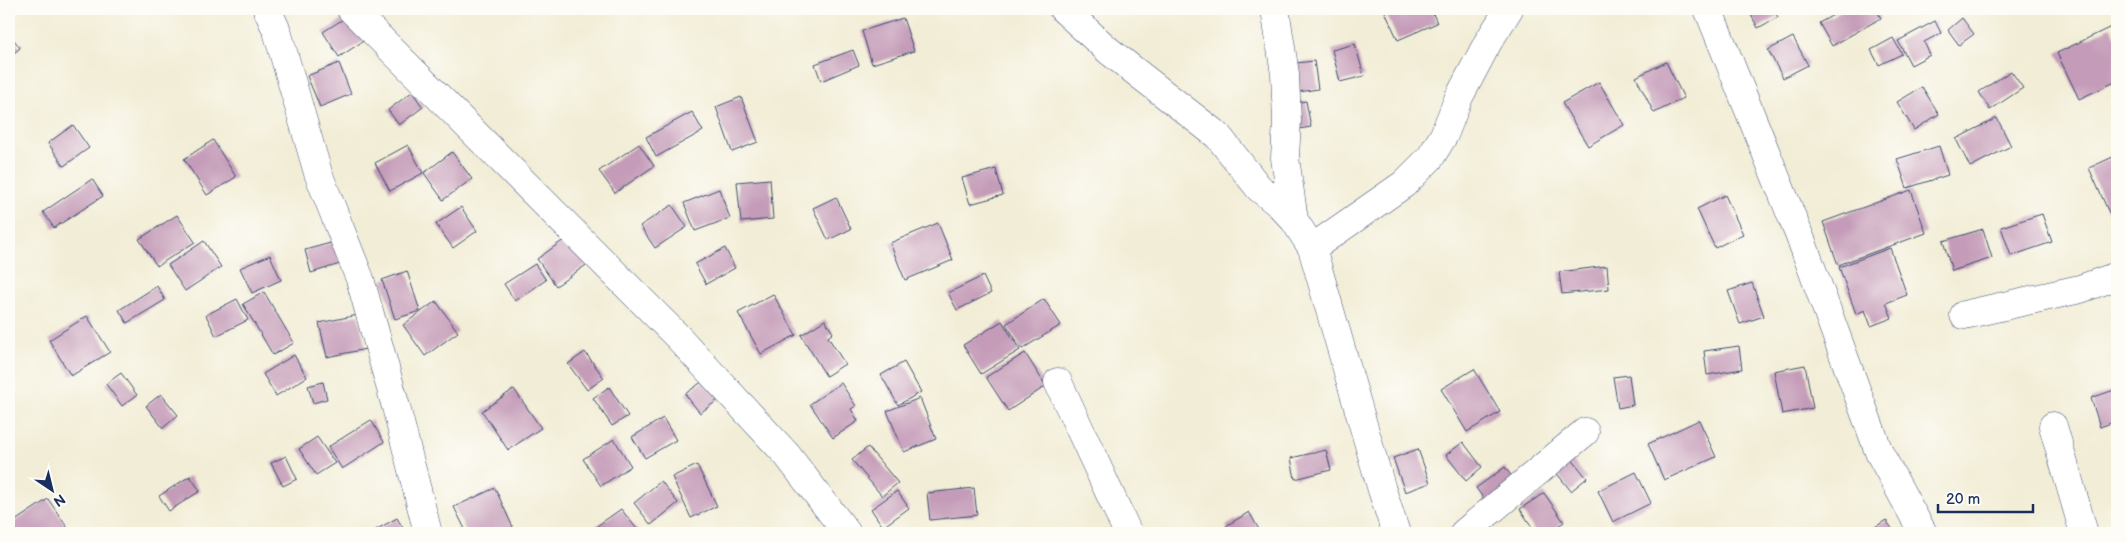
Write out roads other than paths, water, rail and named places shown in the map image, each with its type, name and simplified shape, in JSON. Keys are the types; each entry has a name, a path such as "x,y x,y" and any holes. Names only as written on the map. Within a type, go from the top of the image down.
{"street":[{"path":"267,9 277,31 318,173 360,279 396,407 428,533"},
{"path":"351,9 677,336 787,455 847,533"},
{"path":"1063,9 1109,51 1218,136 1253,181 1294,220 1312,248 1376,471 1396,533"},
{"path":"1275,9 1285,74 1287,121 1285,158 1294,220"},
{"path":"1312,248 1404,184 1430,158 1444,135 1459,97 1488,42 1510,9"},
{"path":"1708,9 1802,242 1878,452 1923,533"},
{"path":"1964,315 2080,289 2117,276"},
{"path":"1058,382 1128,533"},
{"path":"2053,426 2084,533"},
{"path":"1464,533 1585,432"}]}
